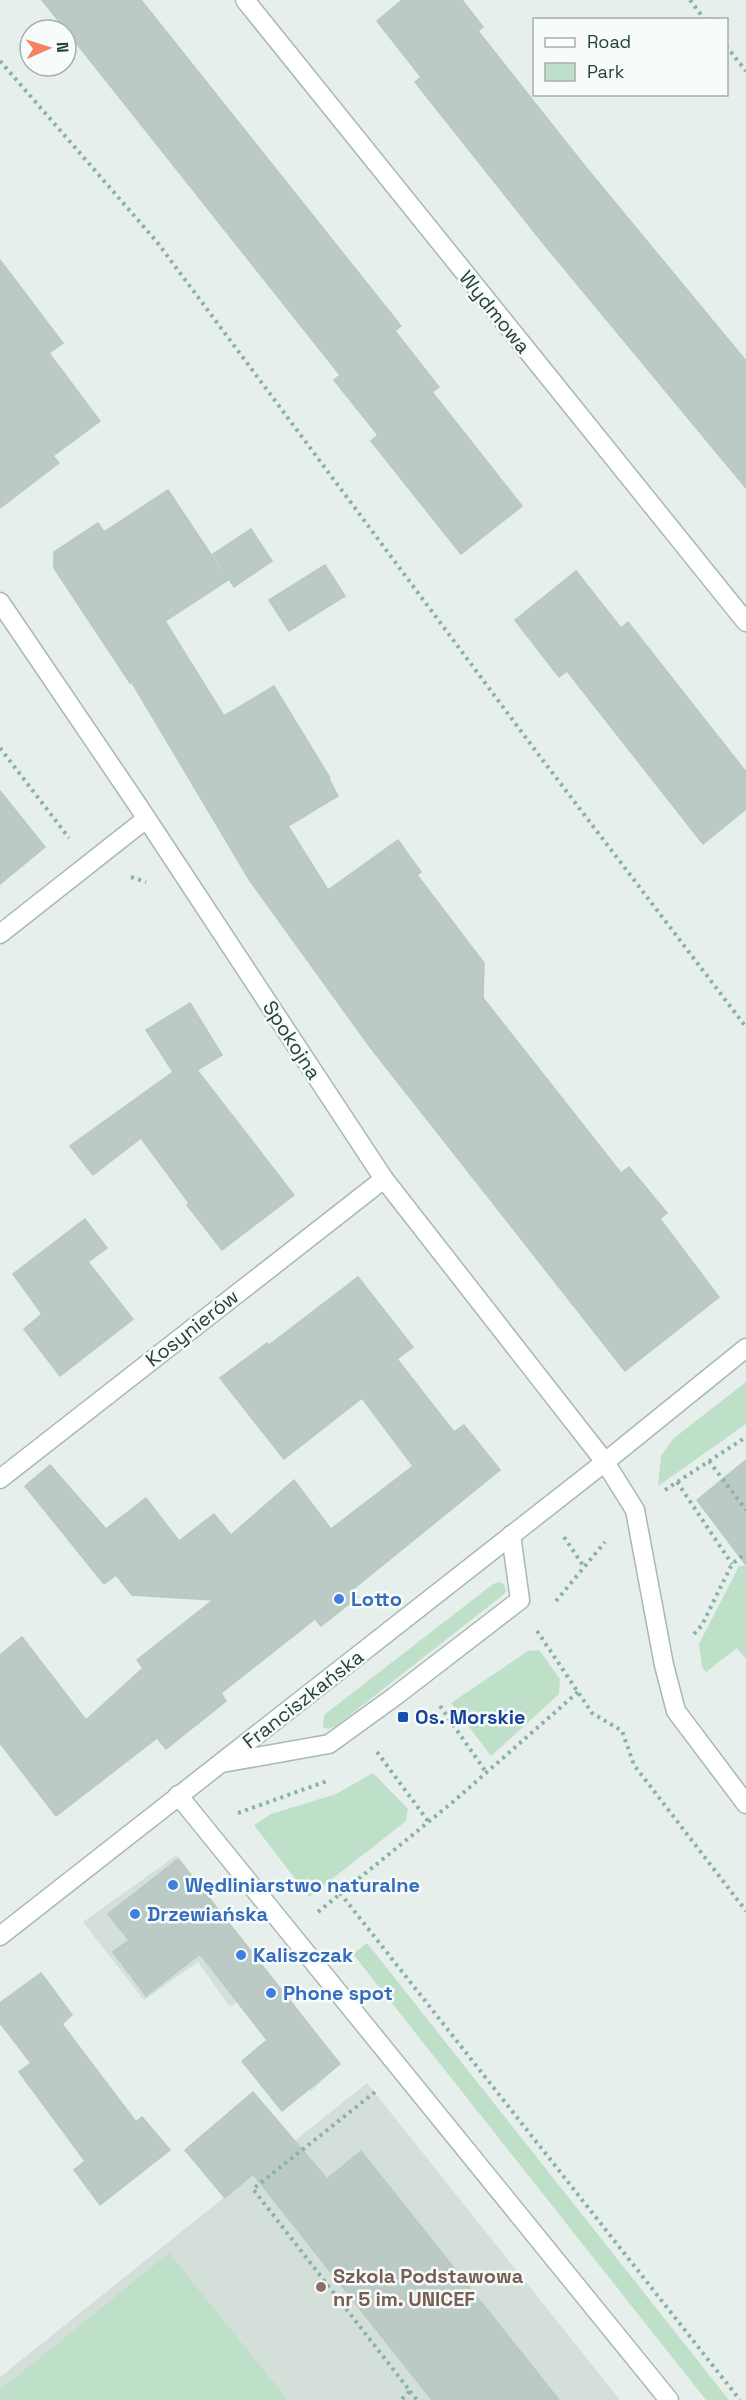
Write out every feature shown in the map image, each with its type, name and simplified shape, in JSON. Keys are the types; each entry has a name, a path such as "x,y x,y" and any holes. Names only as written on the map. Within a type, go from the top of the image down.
{"street":[{"name":"Wydmowa","path":"245,0 746,622"},
{"name":"Spokojna","path":"0,602 384,1179 605,1462"},
{"path":"0,934 146,819"},
{"name":"Kosynierów","path":"0,1479 384,1179"},
{"name":"Franciszkańska","path":"0,1936 605,1462 746,1348"},
{"path":"605,1462 635,1510 664,1665 676,1711 746,1804"},
{"path":"222,1763 329,1744 520,1600 512,1535"},
{"path":"178,1795 669,2400"}],"path":[{"path":"690,0 704,18"},
{"path":"728,48 746,71"},
{"path":"0,61 157,243 746,1027"},
{"path":"709,1461 746,1510"},
{"path":"677,1482 732,1564"},
{"path":"664,1665 702,1626 732,1564 746,1553"},
{"path":"533,1626 592,1713 622,1731 634,1765 746,1911"},
{"path":"290,1935 428,1821 578,1692"},
{"path":"436,1700 486,1772"},
{"path":"374,1748 428,1821"},
{"path":"340,1893 740,2400"},
{"path":"400,2070 253,2189 417,2400"},
{"path":"401,2400 410,2391"}],"shaded area":[{"path":"177,1855 340,2064 310,2092 239,2001 230,2007 198,1962 144,2000 83,1922"},
{"name":"Szkola Podstawowa nr 5 im. UNICEF","path":"367,2083 620,2400 0,2400 0,2377"}],"green space":[{"path":"746,1382 746,1424 658,1486 661,1456 674,1438"},
{"path":"739,1566 746,1566 746,1659 737,1648 706,1672 702,1667 699,1644"},
{"path":"499,1582 504,1584 506,1592 503,1595 336,1726 329,1729 323,1727 324,1715 493,1584"},
{"path":"539,1650 560,1679 559,1694 491,1756 451,1703 528,1651"},
{"path":"373,1773 408,1809 406,1821 309,1897 254,1825 271,1814 336,1794"},
{"path":"367,1943 729,2400 706,2400 353,1954"},
{"path":"169,2253 288,2400 0,2400 0,2390"}],"building":[{"path":"42,0 141,0 401,326 395,331 439,387 432,392 522,506 461,554 371,441 378,435 334,380 340,375 78,45 78,18 56,18"},
{"path":"402,0 462,0 483,27 478,31 584,165 746,361 746,488 543,243 415,82 421,77 377,21"},
{"path":"0,260 63,343 49,353 100,421 53,456 59,463 0,508"},
{"path":"168,490 228,580 165,621 224,716 274,686 330,778 338,796 288,826 328,890 398,840 421,872 417,875 484,963 483,998 621,1173 629,1167 667,1213 660,1219 719,1297 625,1371 370,1047 250,881 131,681 130,683 54,568 54,552 98,523 104,532"},
{"path":"251,529 272,561 234,587 213,554"},
{"path":"325,565 345,596 289,631 269,600"},
{"path":"576,571 621,628 628,622 746,772 746,809 703,844 567,671 559,677 515,620"},
{"path":"0,791 45,847 0,884"},
{"path":"190,1003 222,1055 197,1070 294,1195 222,1250 187,1205 189,1203 141,1138 93,1175 70,1146 173,1072 146,1030"},
{"path":"85,1219 107,1248 88,1262 133,1319 60,1376 24,1329 42,1314 13,1274"},
{"path":"358,1277 413,1347 397,1359 454,1432 464,1425 500,1470 352,1590 358,1597 321,1626 315,1619 221,1693 226,1701 166,1749 157,1738 56,1816 0,1743 0,1655 22,1637 86,1720 143,1668 137,1660 213,1600 132,1595 116,1575 104,1584 25,1486 50,1465 106,1529 146,1498 179,1541 214,1514 231,1535 294,1480 331,1529 413,1466 362,1398 284,1459 220,1378 267,1343 269,1345"},
{"path":"746,1460 746,1565 697,1500"},
{"path":"178,1859 340,2064 282,2111 242,2061 267,2040 200,1954 146,1996 113,1952 129,1940 108,1914"},
{"path":"41,1973 72,2015 62,2024 136,2122 142,2117 170,2150 100,2205 74,2170 85,2161 19,2072 31,2063 0,2023 0,2003"},
{"name":"Szkola Podstawowa nr 5 im. UNICEF","path":"253,2092 327,2179 361,2151 559,2400 432,2400 253,2174 225,2198 185,2150"}],"place":[{"name":"Lotto","path":"339,1599"},
{"name":"Os. Morskie","path":"403,1717"},
{"name":"Wędliniarstwo naturalne","path":"173,1885"},
{"name":"Drzewiańska","path":"135,1914"},
{"name":"Kaliszczak","path":"241,1955"},
{"name":"Phone spot","path":"271,1993"},
{"name":"Szkola Podstawowa nr 5 im. UNICEF","path":"321,2287"}]}
